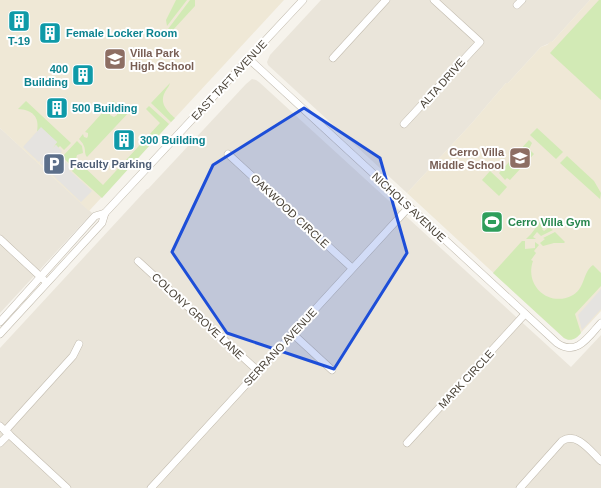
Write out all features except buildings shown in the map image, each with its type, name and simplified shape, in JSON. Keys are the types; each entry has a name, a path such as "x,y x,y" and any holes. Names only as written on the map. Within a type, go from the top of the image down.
{"street":[{"name":"EAST TAFT AVENUE","path":"0,334 102,223 106,213 303,0"},
{"path":"333,58 386,0"},
{"name":"ALTA DRIVE","path":"404,124 480,42 434,0"},
{"name":"NICHOLS AVENUE","path":"249,59 561,346 569,349 574,348 582,343 601,323"},
{"name":"OAKWOOD CIRCLE","path":"228,154 352,268"},
{"name":"SERRANO AVENUE","path":"151,488 409,207"},
{"name":"EAST TAFT AVENUE","path":"0,322 96,216 106,213"},
{"path":"0,239 47,283"},
{"name":"COLONY GROVE LANE","path":"138,261 258,371"},
{"name":"MARK CIRCLE","path":"407,443 525,314"},
{"path":"293,334 332,370"},
{"path":"0,443 4,430 72,356 79,344"},
{"path":"4,430 67,488"},
{"path":"520,488 562,441 571,438 576,439 601,461"}],"highlighted area":[{"path":"304,108 380,158 407,253 334,369 227,333 172,252 213,165"}],"shaded area":[{"name":"Villa Park High School","path":"0,0 284,0 89,211 0,128"},
{"path":"321,0 590,0 552,42 541,47 508,83 506,83 472,123 407,193 268,65 267,62 270,55"},
{"name":"Cerro Villa Middle School","path":"590,0 601,0 601,311 577,337 569,340 564,338 407,193 472,123 506,83 508,83 541,47 547,45 551,41 552,42"},
{"path":"252,79 259,82 571,367 601,335 601,488 0,488 0,348 147,189"},
{"name":"Faculty Parking","path":"41,127 57,142 52,149 56,145 62,151 59,156 69,165 69,170 92,191 81,202 40,163 43,157 39,162 23,147"},
{"path":"0,128 92,213 0,313"},
{"path":"601,289 601,309 582,330 578,315"}],"green space":[{"path":"176,0 187,0 167,26 166,20"},
{"path":"190,0 195,0 195,6 173,30 168,29"},
{"path":"599,0 601,0 601,100 550,53"},
{"path":"170,83 163,96 163,103 167,110 175,118 171,122 151,103"},
{"path":"26,101 71,143 64,150 60,146 58,148 56,145 52,149 57,142 41,128 37,132 38,126 36,118 31,112 18,109"},
{"path":"113,101 119,105 115,110 110,112 110,115 114,117 121,108 125,111 128,107 131,110 87,157 84,147 79,139 83,134 84,137 87,138 88,133 85,132"},
{"path":"149,106 169,124 102,198 72,171 78,164 81,164 103,185 160,123 146,109"},
{"path":"537,128 563,152 556,159 530,135"},
{"path":"529,140 532,143 529,149 534,154 510,180 507,178 505,180 499,173"},
{"path":"77,141 82,146 83,153 77,155 77,162 71,169 70,164 62,157"},
{"path":"567,156 594,181 601,193 600,199 560,163"},
{"path":"490,171 507,187 499,196 482,180"},
{"path":"540,222 545,222 547,224 542,229 544,231 549,227 553,230 541,236 537,232 533,237 536,239 526,239 531,234"},
{"path":"555,232 565,242 564,243 554,243 543,246 540,243 545,239 543,238"},
{"path":"522,241 525,241 525,249 535,248 535,242 539,245 534,251 536,253 531,260 533,261 531,270 532,279 541,292 548,297 556,299 573,295 580,288 587,272 593,265 601,273 601,286 575,314 581,333 575,338 569,340 564,338 493,273"}],"place":[{"name":"T-19","path":"19,21"},
{"name":"Female Locker Room","path":"50,33"},
{"name":"Villa Park High School","path":"115,59"},
{"name":"400 Building","path":"83,75"},
{"name":"500 Building","path":"57,108"},
{"name":"300 Building","path":"124,140"},
{"name":"Cerro Villa Middle School","path":"520,158"},
{"name":"Faculty Parking","path":"54,164"},
{"name":"Cerro Villa Gym","path":"492,222"}]}
